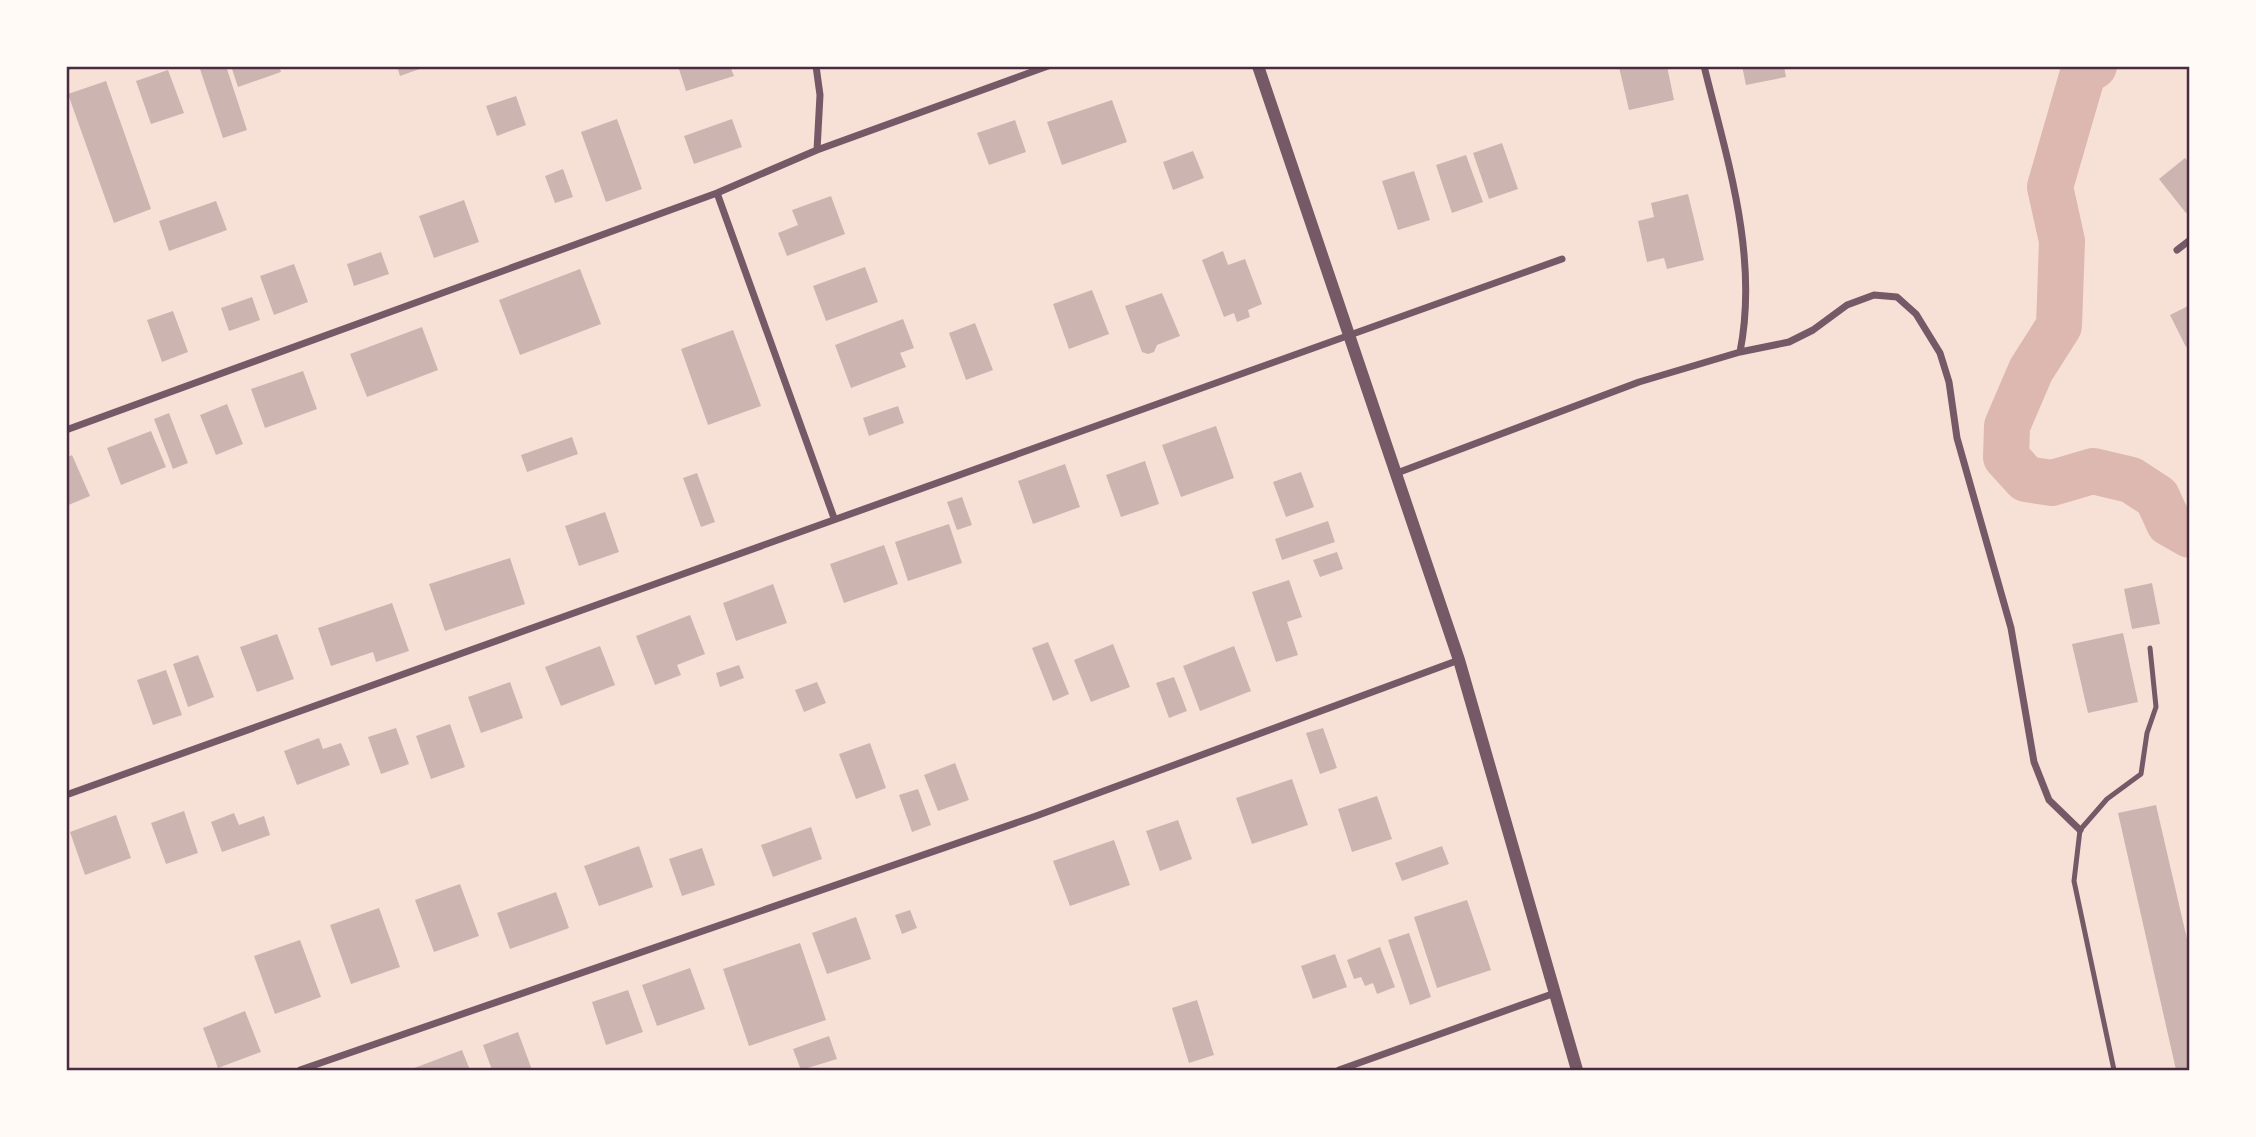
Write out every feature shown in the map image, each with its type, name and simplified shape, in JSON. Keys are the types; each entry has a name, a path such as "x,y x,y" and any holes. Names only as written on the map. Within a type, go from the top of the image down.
{"street":[{"path":"816,66 820,94 817,150"},
{"path":"66,430 717,193 817,150 1048,66"},
{"path":"1258,66 1459,660 1557,992 1577,1070"},
{"path":"1704,66 1738,202 1747,316 1741,352"},
{"path":"717,193 834,518"},
{"path":"2177,250 2189,240"},
{"path":"66,796 834,518 1562,259"},
{"path":"1397,473 1615,390 1741,352 1789,342 1813,331 1847,306 1874,295 1897,297 1916,314 1940,353 1949,382 1958,438 2011,628 2034,762 2049,800 2080,830"},
{"path":"300,1070 1036,816 1459,660"},
{"path":"1339,1070 1557,992"}],"lane":[{"path":"2114,1070 2074,881 2080,830 2107,799 2141,774 2147,733 2156,707 2150,648"}],"building":[{"path":"199,66 226,66 247,130 223,138"},
{"path":"231,66 279,66 281,72 238,87"},
{"path":"397,66 425,66 425,67 400,76"},
{"path":"678,66 730,66 734,76 686,91"},
{"path":"1667,66 1674,100 1629,110 1619,67"},
{"path":"1742,66 1784,66 1786,77 1746,85"},
{"path":"168,70 184,113 151,124 136,81"},
{"path":"106,81 151,209 114,223 68,94"},
{"path":"516,96 526,125 497,136 486,106"},
{"path":"1112,100 1127,142 1062,165 1047,122"},
{"path":"617,119 642,189 606,202 581,132"},
{"path":"732,119 742,147 694,164 684,136"},
{"path":"1015,120 1026,152 989,165 977,133"},
{"path":"1502,143 1518,189 1489,199 1473,153"},
{"path":"1193,151 1204,178 1173,190 1163,162"},
{"path":"1466,155 1483,202 1452,213 1436,165"},
{"path":"2185,158 2190,164 2190,211 2186,213 2159,179"},
{"path":"563,169 573,197 555,203 545,176"},
{"path":"1414,171 1430,220 1398,230 1382,181"},
{"path":"1688,194 1704,260 1667,269 1664,258 1647,262 1638,221 1654,217 1651,203"},
{"path":"831,196 845,234 787,256 778,233 798,225 792,210"},
{"path":"464,200 479,242 434,258 419,216"},
{"path":"216,201 227,230 169,251 159,221"},
{"path":"1223,251 1228,265 1245,259 1262,304 1248,310 1250,317 1237,322 1234,313 1224,317 1202,260"},
{"path":"381,252 389,274 354,286 347,264"},
{"path":"294,264 308,302 274,315 260,276"},
{"path":"865,267 878,302 826,321 813,286"},
{"path":"580,269 601,324 520,355 499,300"},
{"path":"1092,290 1109,334 1069,349 1053,304"},
{"path":"1162,293 1180,336 1157,345 1154,352 1148,354 1142,352 1125,306"},
{"path":"252,297 260,320 229,331 221,308"},
{"path":"2190,305 2190,345 2186,347 2170,315"},
{"path":"173,311 188,352 162,362 147,320"},
{"path":"903,319 914,348 900,353 906,367 851,388 835,345"},
{"path":"975,323 993,370 966,380 949,333"},
{"path":"422,327 438,370 367,397 350,354"},
{"path":"733,330 761,406 708,425 681,349"},
{"path":"303,371 317,409 265,428 251,389"},
{"path":"227,404 243,444 216,455 200,415"},
{"path":"898,406 904,423 869,436 863,418"},
{"path":"169,413 188,463 173,469 154,419"},
{"path":"1216,426 1234,478 1181,497 1162,445"},
{"path":"151,431 166,467 121,485 107,448"},
{"path":"572,437 578,454 527,472 521,455"},
{"path":"72,455 90,496 66,506 66,458"},
{"path":"1145,461 1159,504 1121,517 1106,475"},
{"path":"1065,464 1080,507 1033,524 1018,481"},
{"path":"1301,472 1314,507 1286,517 1273,482"},
{"path":"697,473 715,522 701,527 683,478"},
{"path":"962,497 972,525 957,530 947,502"},
{"path":"605,512 619,552 579,566 565,526"},
{"path":"1328,521 1335,542 1282,560 1275,539"},
{"path":"949,524 962,563 908,581 895,542"},
{"path":"884,545 898,584 844,603 830,564"},
{"path":"1337,552 1343,569 1320,577 1313,560"},
{"path":"510,558 525,604 445,631 429,584"},
{"path":"1289,580 1302,617 1287,622 1298,655 1276,662 1252,592"},
{"path":"2152,583 2160,624 2132,629 2124,589"},
{"path":"773,584 787,623 736,641 723,603"},
{"path":"392,603 409,651 376,662 373,652 331,666 318,628"},
{"path":"690,615 705,654 677,665 681,675 655,685 636,636"},
{"path":"2123,633 2138,702 2088,713 2072,644"},
{"path":"277,634 294,679 257,692 240,647"},
{"path":"1048,642 1069,694 1053,701 1032,648"},
{"path":"1113,644 1130,687 1091,702 1074,660"},
{"path":"600,646 615,685 561,706 545,667"},
{"path":"1234,646 1251,691 1200,711 1183,666"},
{"path":"198,655 214,697 188,707 173,664"},
{"path":"739,665 744,678 720,687 716,673"},
{"path":"166,670 182,715 153,725 137,680"},
{"path":"1174,677 1187,711 1169,718 1156,683"},
{"path":"510,682 523,718 481,733 468,697"},
{"path":"817,682 826,703 804,712 795,690"},
{"path":"450,724 465,767 431,779 416,736"},
{"path":"396,728 409,764 381,774 368,737"},
{"path":"1323,728 1337,768 1320,774 1306,733"},
{"path":"319,738 323,749 341,743 350,765 297,785 284,751"},
{"path":"870,743 886,788 856,799 839,754"},
{"path":"955,763 969,800 938,811 924,775"},
{"path":"1292,779 1308,825 1252,844 1236,798"},
{"path":"918,789 931,825 912,832 899,795"},
{"path":"1377,796 1392,839 1352,852 1338,809"},
{"path":"2156,805 2190,952 2190,1070 2176,1070 2118,813"},
{"path":"184,811 198,853 166,864 151,823"},
{"path":"234,813 239,825 264,816 270,835 222,852 211,822"},
{"path":"116,815 131,858 85,875 70,832"},
{"path":"1178,820 1192,859 1160,871 1146,831"},
{"path":"811,827 822,859 773,877 761,845"},
{"path":"1114,840 1130,885 1070,906 1053,861"},
{"path":"639,846 653,887 599,906 584,866"},
{"path":"1442,846 1449,864 1402,881 1395,863"},
{"path":"702,848 715,885 682,896 669,859"},
{"path":"460,884 479,936 434,952 415,900"},
{"path":"556,892 569,928 510,949 497,913"},
{"path":"1467,900 1491,970 1437,988 1414,917"},
{"path":"379,908 400,967 351,984 330,925"},
{"path":"910,910 917,928 902,934 895,915"},
{"path":"856,917 871,959 827,974 812,933"},
{"path":"1409,933 1431,997 1410,1005 1388,940"},
{"path":"300,940 321,997 275,1014 254,956"},
{"path":"800,943 826,1020 749,1046 723,969"},
{"path":"1380,947 1395,987 1377,994 1373,983 1365,986 1361,977 1354,979 1347,960"},
{"path":"1335,954 1347,987 1313,999 1301,966"},
{"path":"690,968 705,1009 657,1026 642,985"},
{"path":"628,990 643,1032 606,1045 592,1002"},
{"path":"1197,1000 1214,1055 1189,1063 1172,1008"},
{"path":"245,1011 261,1052 218,1068 203,1028"},
{"path":"518,1032 532,1070 492,1070 483,1045"},
{"path":"829,1036 837,1059 801,1070 793,1049"},
{"path":"462,1050 470,1070 409,1070"}],"waterway":[{"path":"2094,66 2083,73 2050,187 2062,241 2059,326 2031,370 2007,426 2006,457 2026,479 2052,483 2093,471 2131,480 2157,497 2169,523 2190,535"}]}
